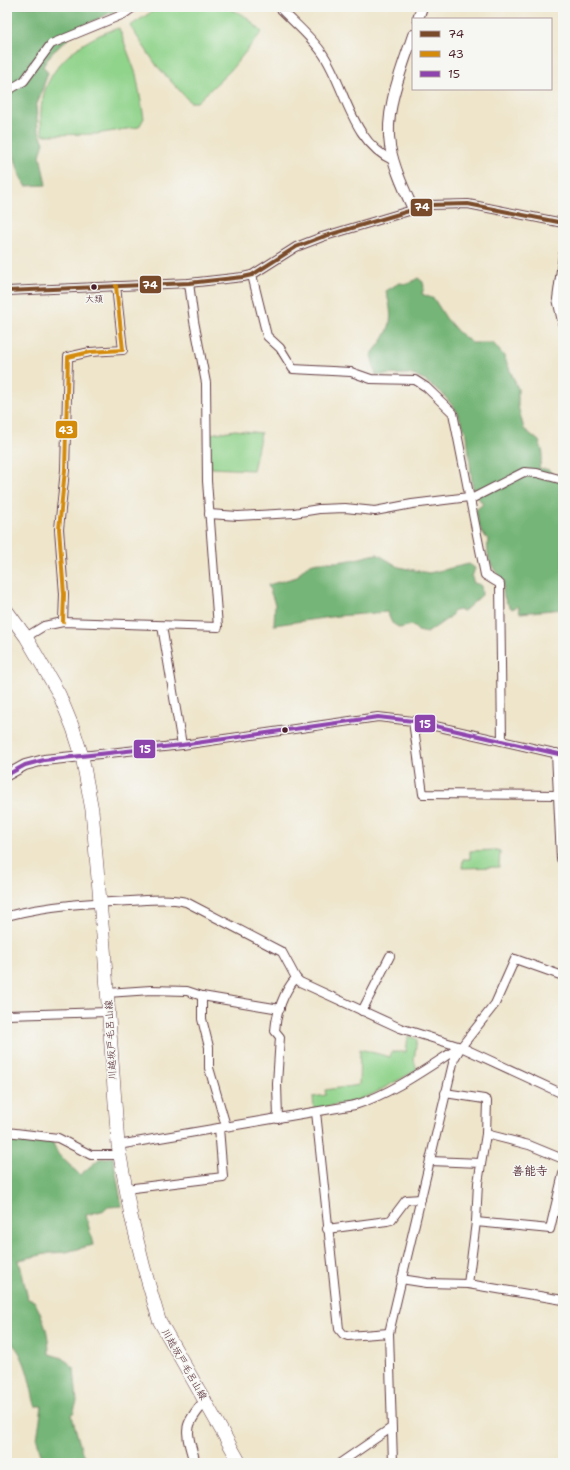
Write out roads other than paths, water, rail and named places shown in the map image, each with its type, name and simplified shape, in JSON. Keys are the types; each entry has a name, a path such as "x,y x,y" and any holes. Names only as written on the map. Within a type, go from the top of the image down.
{"main road":[{"name":"川越坂戸毛呂山線","path":"7,611 26,637 59,694 73,728 82,756 92,810 119,1150 144,1268 159,1320 206,1400 240,1463"}],"street":[{"path":"7,91 24,81 50,44 124,14 134,7"},
{"path":"278,7 312,40 323,53 345,103 355,120 381,156 394,161"},
{"path":"418,18 422,7"},
{"path":"412,38 396,89 390,123 390,144 394,161 413,209"},
{"path":"7,291 230,280 252,275 296,247 429,205 460,203 563,223"},
{"path":"563,255 557,299 563,326"},
{"path":"252,275 267,336 280,348 293,369 351,372 371,380 415,380 426,387 453,413 485,575 500,584 502,741"},
{"path":"26,637 44,626 63,622 218,627 209,514 206,383 194,321 189,283"},
{"path":"63,622 64,594 59,529 65,470 68,357 90,352 123,350 116,286"},
{"path":"209,514 238,516 294,513 319,509 375,511 469,497 473,498 524,472 537,472 563,480"},
{"path":"162,626 182,745"},
{"path":"7,775 26,765 44,760 182,745 378,717 413,721 560,754 558,795 561,859"},
{"path":"413,721 423,794 558,795"},
{"path":"7,916 48,907 161,900 186,902 282,952 296,978 400,1028 461,1046 563,1094"},
{"path":"362,1011 390,956"},
{"path":"393,1463 389,1334 454,1059 461,1046 495,1004 515,958 563,976"},
{"path":"278,1119 277,1084 280,1037 275,1031 276,1020 290,984 296,978"},
{"path":"107,994 151,990 187,991 202,996 280,1009"},
{"path":"126,1188 223,1177 222,1127 209,1068 209,1047 202,1019 202,996"},
{"path":"7,1016 108,1012"},
{"path":"7,1132 58,1138 91,1155 119,1150 222,1127 278,1119 369,1101 412,1077 461,1046"},
{"path":"445,1093 484,1099 487,1101 486,1134 478,1183 476,1222 468,1284"},
{"path":"316,1112 327,1229 339,1329 343,1334 348,1336 389,1334"},
{"path":"486,1134 529,1145 563,1159"},
{"path":"430,1161 481,1163"},
{"path":"476,1222 550,1229 563,1174"},
{"path":"327,1229 391,1220 406,1200 421,1199"},
{"path":"402,1279 427,1283 468,1284 563,1300"},
{"path":"195,1463 187,1427 192,1415 206,1400"},
{"path":"340,1463 391,1428"}],"place":[{"name":"大類","path":"94,287"}],"district":[{"name":"善能寺","path":"530,1171"}]}
